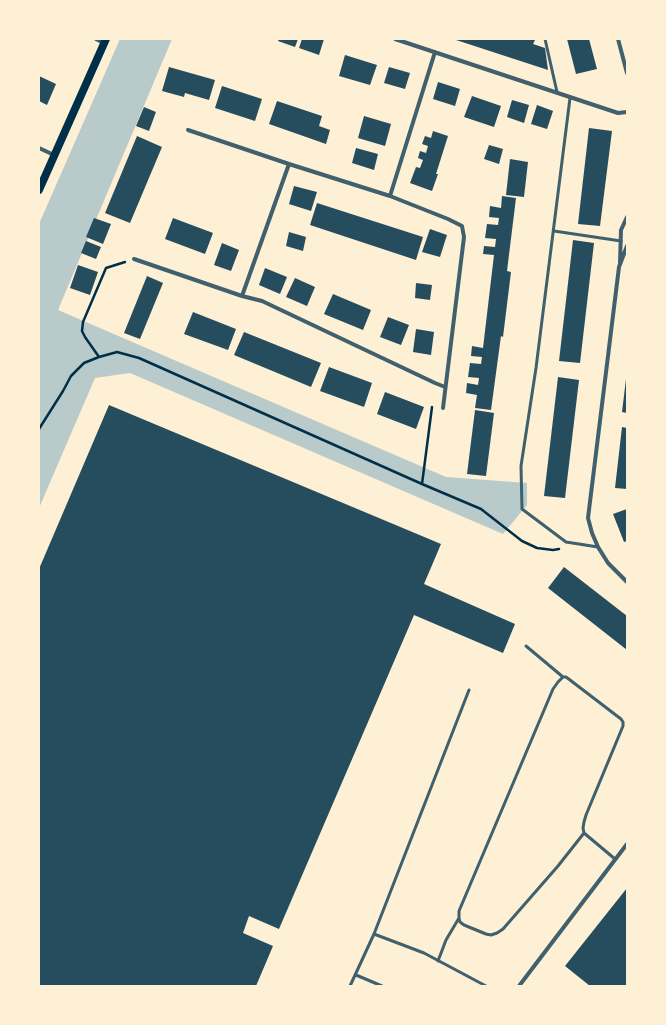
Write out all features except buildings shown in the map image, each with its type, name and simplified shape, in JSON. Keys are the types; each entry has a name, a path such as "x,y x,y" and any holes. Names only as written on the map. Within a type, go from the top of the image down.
{"main road":[{"path":"39,190 105,41"}],"street":[{"path":"96,39 105,41"},
{"path":"395,39 557,92 570,98 618,113 627,112"},
{"path":"618,39 627,73"},
{"path":"390,196 436,52"},
{"path":"188,130 390,196 462,226 464,237 443,408"},
{"path":"39,148 55,155"},
{"path":"242,296 289,164"},
{"path":"627,217 621,230 619,267 588,518 598,547 608,563 627,582"},
{"path":"619,267 627,246"},
{"path":"134,259 242,296 262,301 445,387"},
{"path":"519,986 627,844"}],"lane":[{"path":"545,39 557,92"},
{"path":"570,98 554,231 522,466 522,509 566,542 598,547"},
{"path":"554,231 621,240"},
{"path":"526,646 563,677 566,677 623,722 623,726 584,822 583,828 584,832 615,859"},
{"path":"438,961 446,940 458,918 459,911 550,696 555,685 563,677"},
{"path":"350,986 374,934 469,690"},
{"path":"458,918 460,922 486,934 492,936 497,933 508,923 558,866 584,832"},
{"path":"374,934 424,953 486,986"},
{"path":"356,975 382,986"}],"path":[{"path":"99,357 82,331 83,322 106,268 134,259"},
{"path":"39,429 72,376 84,363 117,352 139,358 481,509 522,541 537,548 553,550 560,549"},
{"path":"422,484 432,406"}],"shaded area":[{"path":"120,39 172,39 58,310 446,477 527,483 527,505 503,534 130,373 95,378 39,508 39,224"}]}
